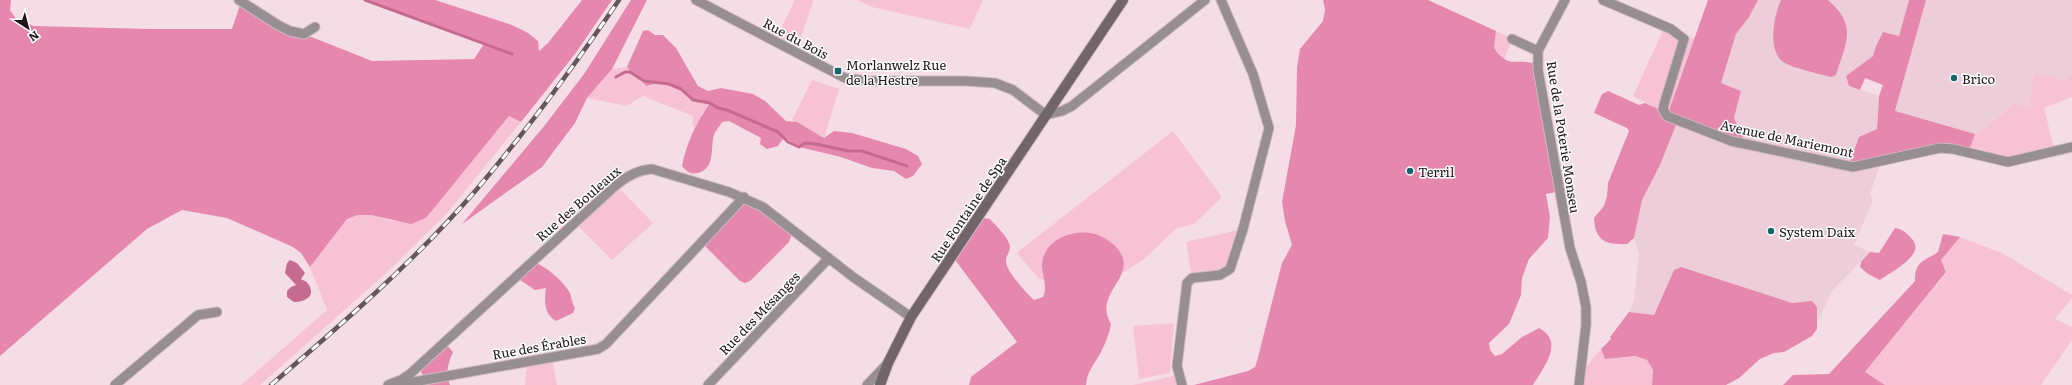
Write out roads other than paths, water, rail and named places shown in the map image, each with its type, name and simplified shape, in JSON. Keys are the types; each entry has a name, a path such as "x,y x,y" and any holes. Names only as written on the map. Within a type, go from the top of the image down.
{"street":[{"path":"239,0 290,31 304,34 315,27"},
{"name":"Rue du Bois","path":"696,0 845,78 867,81 965,81 995,83 1013,90 1046,115"},
{"name":"Rue Fontaine de Spa","path":"880,385 888,363 911,317 1123,0"},
{"path":"1046,115 1062,111 1072,106 1205,0"},
{"path":"1182,385 1176,366 1187,283 1192,278 1220,275 1230,269 1254,186 1269,124 1253,74 1221,0"},
{"name":"Rue de la Poterie Monseu","path":"1565,0 1538,51 1538,70 1570,248 1581,282 1586,307 1586,325 1579,385"},
{"name":"Avenue de Mariemont","path":"1603,0 1671,29 1684,39 1665,101 1664,112 1667,116 1731,142 1853,167 1864,166 1940,148 1953,149 2008,162 2072,147"},
{"path":"1512,39 1538,51"},
{"name":"Rue des Bouleaux","path":"388,385 401,380 410,374 564,232 628,176 644,169 652,169 744,197 769,210 853,277 911,317"},
{"name":"Rue des Érables","path":"396,385 598,349 606,344 744,197"},
{"name":"Rue des Mésanges","path":"708,385 829,258"},
{"path":"115,385 198,315 218,312"},
{"path":"867,385 888,363"}],"waterway":[{"path":"365,0 512,54"},
{"path":"616,77 625,72 630,72 644,81 669,84 681,89 693,100 710,103 718,108 727,110 778,132 788,142 799,147 805,143 848,151 862,151 907,166"}],"railway":[{"path":"271,385 378,291 453,216 533,120 619,0"}],"place":[{"name":"Morlanwelz Rue de la Hestre","path":"838,71"},
{"name":"Brico","path":"1954,78"},
{"name":"Terril","path":"1410,171"},
{"name":"System Daix","path":"1771,231"}]}
